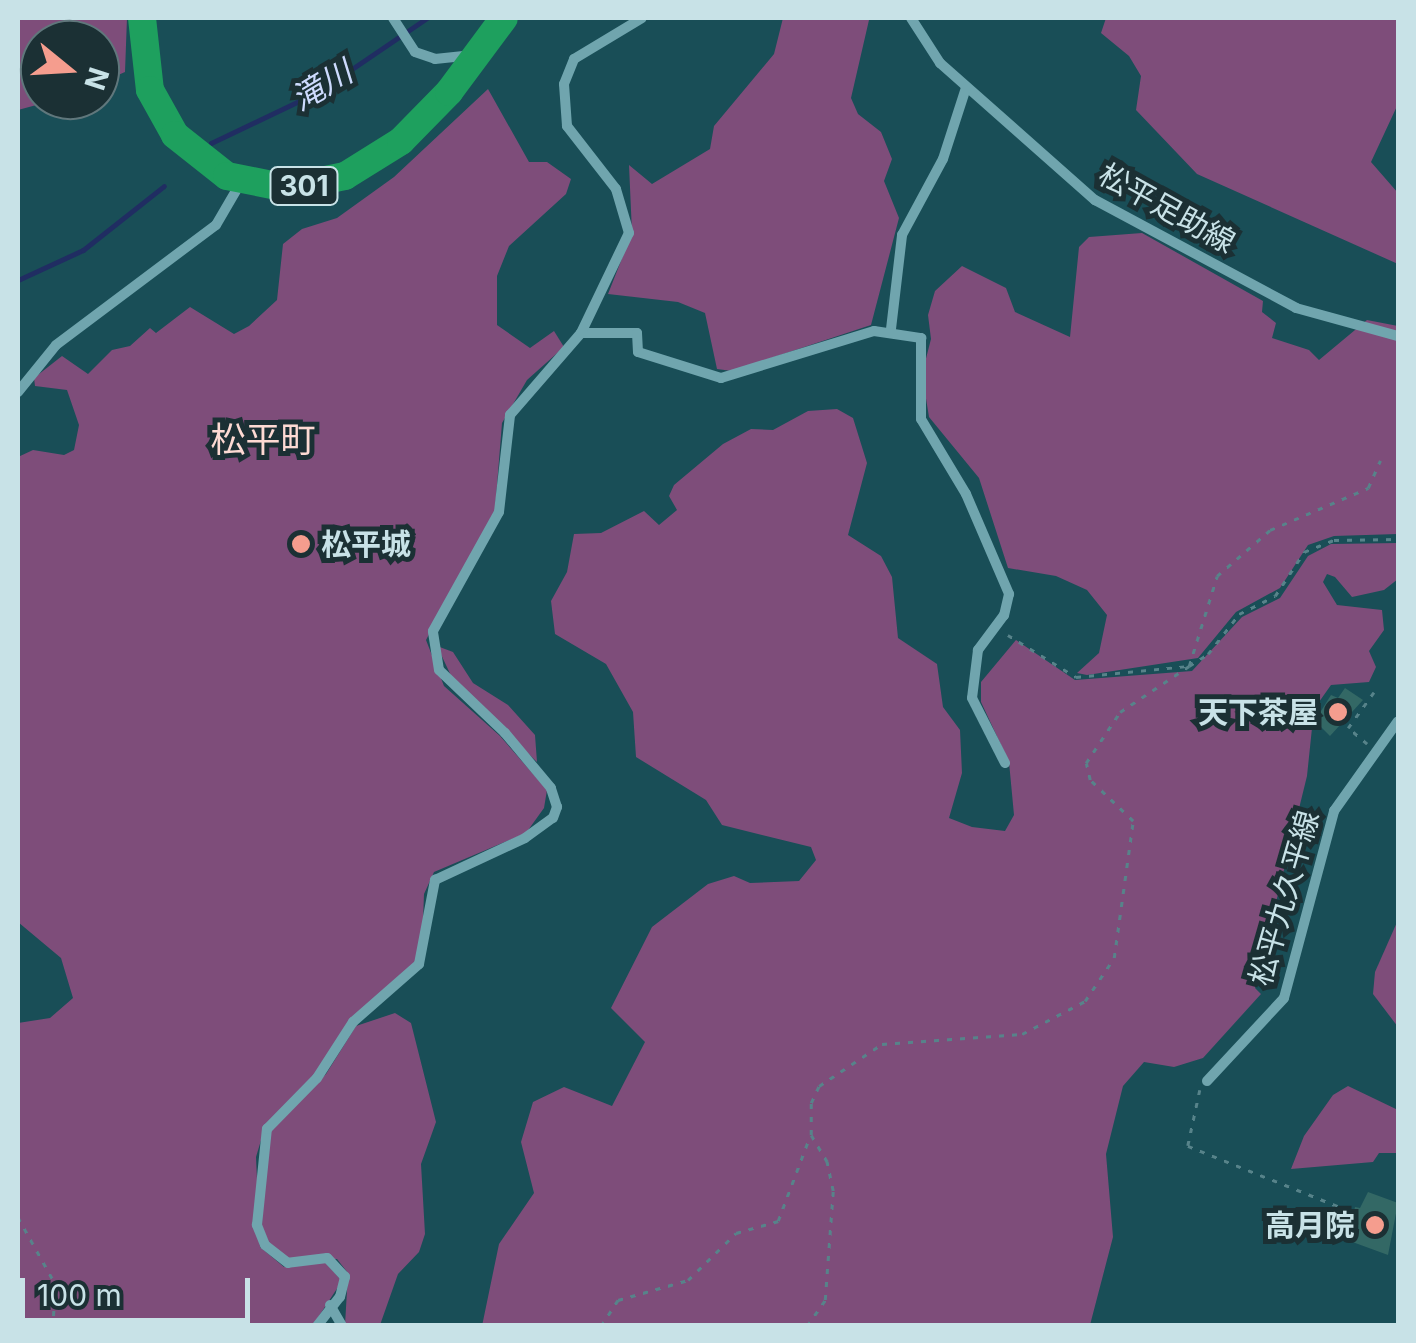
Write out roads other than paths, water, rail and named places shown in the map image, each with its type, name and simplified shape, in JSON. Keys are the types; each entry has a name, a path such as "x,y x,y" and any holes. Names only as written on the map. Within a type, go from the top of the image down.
{"highway":[{"name":"301","path":"142,18 145,71 166,123 201,160 242,182 287,188 323,183 360,167 424,118 504,18"}],"street":[{"path":"393,18 403,36 435,59 479,53"},
{"path":"316,1326 346,1287 336,1262 278,1260 260,1234 263,1140 274,1118 327,1065 353,1022 419,964 435,880 525,838 553,818 558,800 551,788 448,681 432,644 436,624 498,512 510,415 581,333 630,222 616,189 568,126 564,84 574,59 642,18"},
{"name":"松平足助線","path":"911,18 940,63 1026,146 1127,220 1296,308 1398,336"},
{"path":"891,329 902,235 943,159 966,88"},
{"path":"18,392 56,346 216,225 242,182"},
{"path":"581,333 637,333 638,352 721,378 891,329 917,335 925,345 916,379 921,419 966,494 1009,594 996,630 978,650 972,698 1005,763"},
{"name":"松平九久平線","path":"1204,1085 1284,998 1334,811 1398,720"},
{"path":"330,1306 342,1326"}],"waterway":[{"name":"滝川","path":"211,143 318,92 427,18"},
{"name":"滝川","path":"18,280 83,250 164,186"}],"place":[{"name":"松平城","path":"301,544"},
{"name":"天下茶屋","path":"1338,712"},
{"name":"高月院","path":"1375,1225"}],"district":[{"name":"松平町","path":"263,439"}]}
